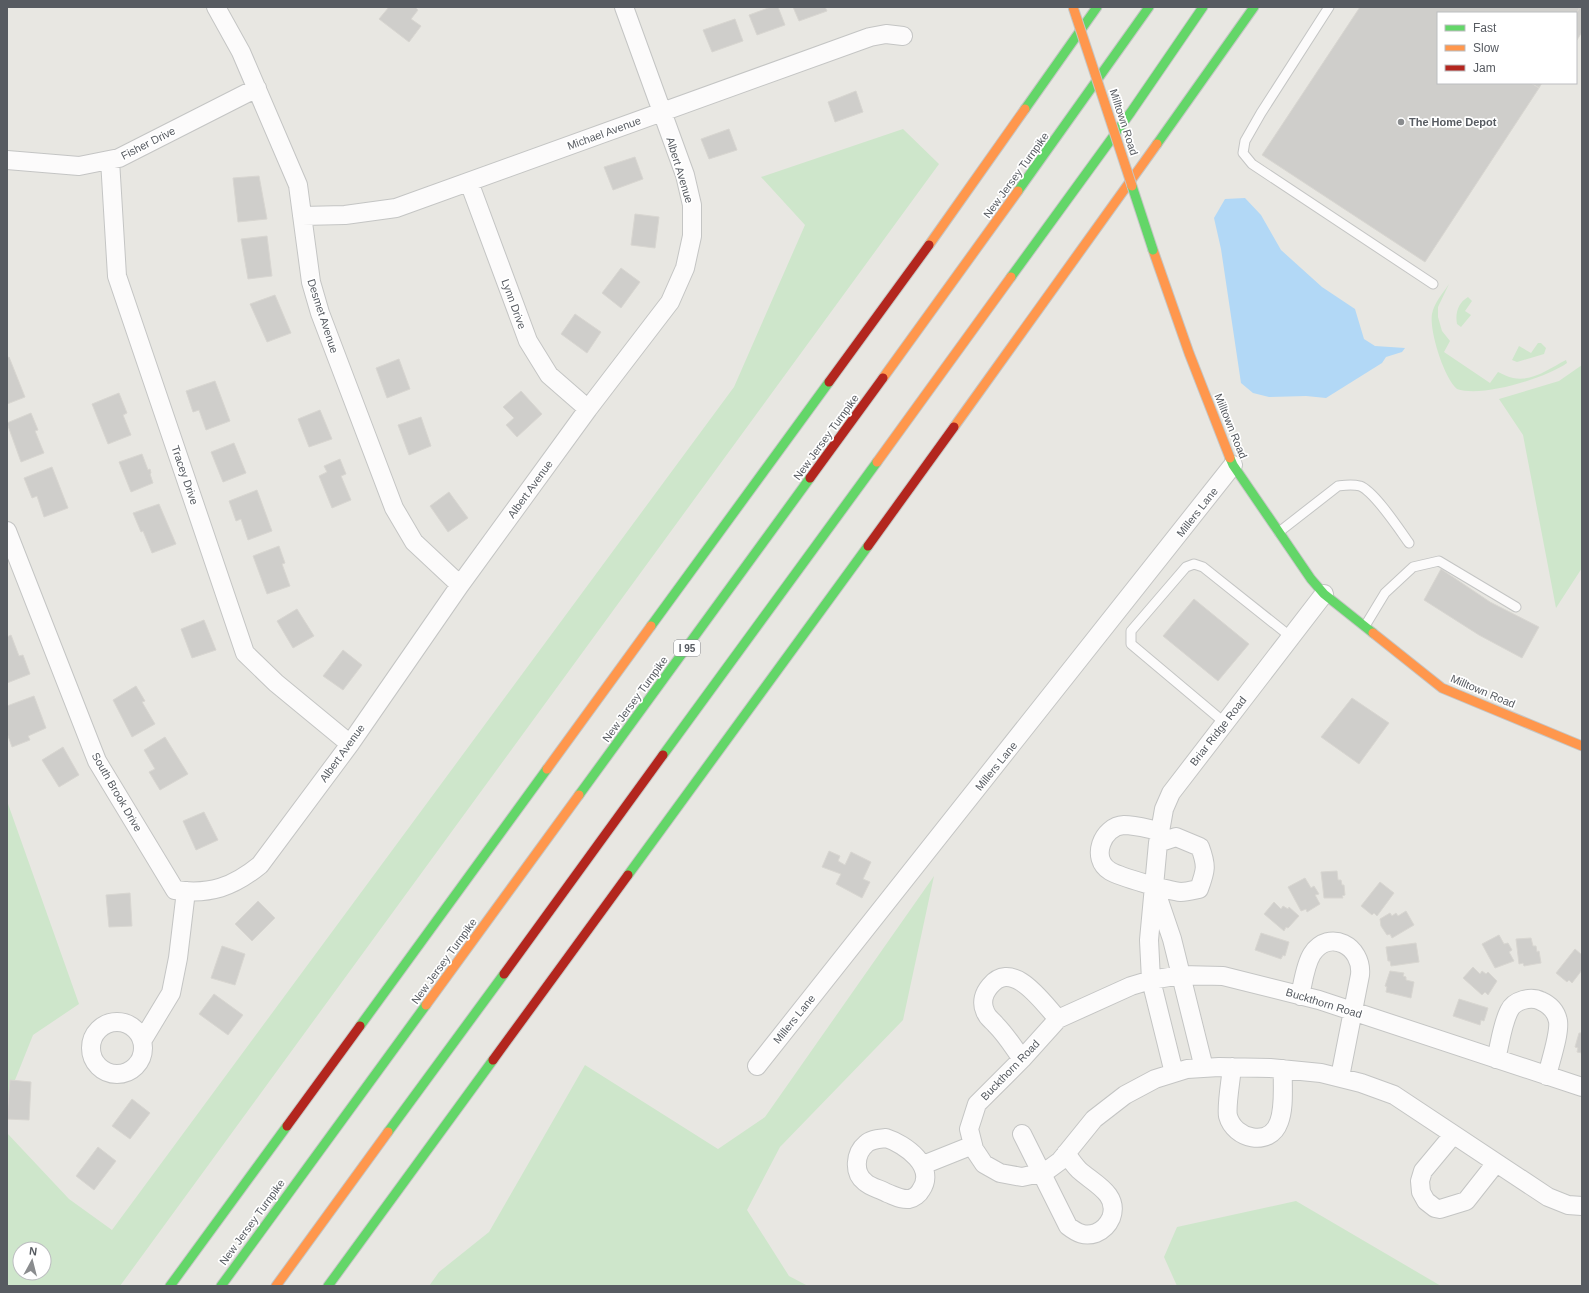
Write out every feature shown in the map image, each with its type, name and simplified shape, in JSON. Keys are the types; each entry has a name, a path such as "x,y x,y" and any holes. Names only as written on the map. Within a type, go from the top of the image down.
{"main road":[{"name":"Milltown Road","path":"1073,7 1189,354 1233,465 1311,579 1324,594 1442,688 1582,746"},
{"path":"170,1286 921,257 1097,7"},
{"name":"New Jersey Turnpike","path":"221,1286 963,270 1149,7"},
{"path":"276,1286 999,296 1131,112 1203,7"},
{"path":"328,1286 1059,283 1254,7"}],"street":[{"name":"Desmet Avenue","path":"216,7 241,52 298,185 310,282 320,313 394,508 414,542 460,584"},
{"name":"Albert Avenue","path":"186,891 213,890 231,885 247,876 260,865 350,744 460,584 588,409 670,302 685,268 692,236 692,205 685,175 661,113 624,7"},
{"name":"Michael Avenue","path":"302,216 345,215 396,208 870,37 886,34 903,36"},
{"name":"Fisher Drive","path":"7,160 79,166 119,158 257,88"},
{"name":"Tracey Drive","path":"110,160 118,276 245,653 276,683 350,744"},
{"name":"Lynn Drive","path":"469,182 528,341 549,375 588,409"},
{"name":"Millers Lane","path":"757,1066 1233,465"},
{"name":"South Brook Drive","path":"7,531 97,761 175,890 186,891"},
{"name":"Briar Ridge Road","path":"1174,1073 1150,980 1149,930 1159,837 1164,809 1171,793 1324,594"},
{"path":"1124,825 1159,837 1176,837 1200,847 1205,861 1206,873 1199,889 1181,892 1154,886 1109,871 1102,863 1100,852 1101,842 1107,833 1113,828 1124,825"},
{"name":"Briar Ridge Road","path":"1154,886 1172,939 1204,1068"},
{"path":"142,1041 171,993 178,958 186,891"},
{"path":"1300,996 1312,953 1320,946 1331,942 1342,942 1351,947 1358,956 1361,966 1340,1077"},
{"name":"Buckthorn Road","path":"1582,1087 1300,996 1222,976 1181,975 1150,980 1095,1001 1058,1019 1022,1059 977,1104 969,1129 974,1145 984,1164 1000,1173 1022,1177 1042,1173 1060,1161 1094,1119 1126,1095 1155,1079 1187,1069 1204,1068 1232,1067 1283,1069 1321,1073 1361,1083 1394,1095 1452,1135 1548,1197 1568,1204 1582,1206"},
{"path":"1022,1059 986,1014 983,1000 986,990 993,982 1002,977 1010,977 1026,984 1058,1019"},
{"path":"1496,1059 1509,1010 1517,1002 1528,998 1539,999 1549,1005 1554,1011 1558,1021 1558,1028 1547,1076"},
{"path":"1232,1067 1228,1114 1231,1125 1239,1133 1253,1138 1268,1135 1279,1122 1283,1069"},
{"path":"1022,1134 1068,1226 1076,1232 1092,1234 1102,1230 1109,1223 1113,1213 1112,1202 1107,1193 1079,1170 1066,1153"},
{"path":"1452,1135 1423,1171 1420,1181 1421,1192 1426,1202 1435,1208 1440,1209 1466,1201 1496,1163"},
{"path":"923,1164 974,1145"}],"lane":[{"path":"1329,7 1261,113 1245,141 1243,153 1252,164 1433,284"},
{"path":"1279,532 1338,486 1348,484 1360,486 1370,493 1409,542"},
{"path":"1364,626 1384,593 1413,568 1439,561 1516,607"},
{"path":"1225,723 1131,644 1131,631 1186,567 1194,564 1203,567 1291,637"}],"green space":[{"path":"903,129 939,164 120,1286 7,1286 7,1133 69,1199 112,1230 734,387 805,225 761,177"},
{"path":"1449,284 1438,307 1438,317 1442,331 1450,341 1444,352 1490,383 1498,372 1520,379 1541,374 1566,360 1567,363 1544,375 1514,385 1482,391 1457,389 1447,375 1438,353 1432,321 1432,314 1435,306"},
{"path":"1468,297 1472,301 1465,311 1471,315 1461,327 1457,324 1456,316 1460,305"},
{"path":"1538,343 1541,343 1546,348 1544,354 1517,362 1512,360 1519,346 1531,353"},
{"path":"1582,365 1582,568 1556,608 1523,435 1499,399 1559,381"},
{"path":"7,801 79,1004 33,1035 7,1100"},
{"path":"934,876 903,1020 780,1147 747,1210 789,1276 808,1286 429,1286 439,1272 489,1232 585,1065 718,1149 765,1117"},
{"path":"1296,1201 1441,1286 1177,1286 1164,1257 1177,1227"}],"water":[{"path":"1245,198 1261,215 1281,250 1322,287 1355,309 1364,339 1375,346 1405,348 1402,352 1386,357 1382,363 1326,398 1306,396 1269,397 1253,393 1241,383 1221,249 1214,218 1225,199"}],"building":[{"path":"389,7 415,7 418,10 411,19 421,26 409,42 379,19"},
{"path":"771,7 778,7 785,25 757,35 749,15"},
{"path":"793,7 825,7 827,11 799,21"},
{"name":"The Home Depot","path":"1360,7 1580,7 1577,12 1437,12 1437,84 1533,84 1539,88 1425,262 1262,155"},
{"path":"1580,7 1582,7 1582,32 1577,40 1577,12"},
{"path":"735,19 743,41 712,52 703,30"},
{"path":"1533,84 1541,84 1539,88"},
{"path":"856,91 863,112 835,122 828,102"},
{"path":"729,129 737,150 709,159 701,139"},
{"path":"635,157 643,179 613,190 604,167"},
{"path":"259,176 267,219 238,222 233,178"},
{"path":"635,214 659,217 655,248 631,245"},
{"path":"267,236 272,276 248,279 241,239"},
{"path":"621,268 640,282 621,308 602,293"},
{"path":"275,295 291,333 267,342 250,304"},
{"path":"575,314 601,332 587,353 561,334"},
{"path":"9,357 25,397 7,404 7,358"},
{"path":"399,359 410,389 387,398 376,368"},
{"path":"215,381 230,421 206,430 199,410 193,412 186,391"},
{"path":"521,391 542,414 517,437 506,425 514,418 503,407"},
{"path":"119,393 127,413 123,415 131,435 108,444 92,404"},
{"path":"320,410 332,439 309,447 298,419"},
{"path":"31,413 38,430 35,431 44,453 21,462 7,423"},
{"path":"421,417 431,446 409,455 398,425"},
{"path":"234,443 246,473 223,482 211,452"},
{"path":"142,454 148,470 150,469 153,483 131,492 119,462"},
{"path":"340,459 346,474 341,476 351,500 332,508 319,476 327,472 324,466"},
{"path":"52,467 68,508 44,517 37,496 32,498 24,478"},
{"path":"257,490 272,531 248,540 241,519 236,521 229,501"},
{"path":"449,492 468,518 448,532 430,506"},
{"path":"159,504 176,544 152,553 143,531 141,532 133,513"},
{"path":"279,546 285,563 282,564 290,586 267,594 253,556"},
{"path":"1441,569 1490,602 1539,627 1522,658 1479,635 1424,600"},
{"path":"1194,599 1249,644 1218,681 1163,636"},
{"path":"297,609 314,636 293,648 277,621"},
{"path":"204,620 216,650 192,658 181,629"},
{"path":"11,635 19,656 23,655 30,674 7,683 7,637"},
{"path":"343,650 362,665 343,690 323,676"},
{"path":"136,686 145,701 142,702 155,724 132,737 113,700"},
{"path":"34,696 46,728 28,736 30,740 12,747 7,733 7,706"},
{"path":"1352,698 1389,723 1359,764 1321,737"},
{"path":"165,737 188,774 160,790 149,772 155,769 144,750"},
{"path":"63,747 79,775 59,787 42,760"},
{"path":"204,812 218,840 196,850 183,821"},
{"path":"829,851 840,856 838,861 845,865 851,852 871,862 863,879 870,882 862,898 836,884 841,874 822,867"},
{"path":"1337,871 1338,880 1341,880 1342,885 1344,885 1345,895 1342,896 1343,898 1324,898 1321,872"},
{"path":"1305,878 1311,888 1314,886 1319,894 1315,895 1320,904 1307,912 1306,909 1301,911 1288,887"},
{"path":"1380,882 1394,893 1377,916 1374,913 1372,915 1361,906"},
{"path":"130,893 132,926 109,927 106,895"},
{"path":"258,901 275,918 252,941 235,924"},
{"path":"1274,902 1281,909 1283,906 1288,909 1289,907 1299,916 1288,928 1286,927 1284,931 1264,914"},
{"path":"1406,911 1414,925 1392,938 1390,934 1387,935 1381,926 1380,919 1390,913 1392,916 1396,913 1398,916"},
{"path":"1261,933 1289,942 1285,956 1283,955 1281,959 1255,950"},
{"path":"1499,935 1504,944 1508,943 1512,950 1509,952 1514,961 1495,968 1482,944"},
{"path":"1531,938 1533,946 1536,946 1537,952 1539,951 1541,963 1524,966 1523,963 1519,964 1516,939"},
{"path":"1416,943 1419,962 1391,966 1390,961 1388,961 1386,947"},
{"path":"222,946 245,954 235,985 211,978"},
{"path":"1575,949 1582,955 1582,970 1572,983 1569,980 1567,982 1556,973"},
{"path":"1473,967 1480,974 1482,971 1486,974 1488,972 1497,981 1488,995 1485,992 1482,995 1463,978"},
{"path":"1390,971 1404,973 1403,976 1406,977 1406,980 1414,982 1411,998 1386,992 1387,987 1385,986"},
{"path":"214,994 243,1015 228,1035 199,1014"},
{"path":"1459,999 1488,1008 1484,1021 1481,1020 1480,1025 1453,1016"},
{"path":"1582,1031 1582,1053 1577,1052 1578,1048 1575,1047 1579,1033"},
{"path":"10,1080 31,1082 29,1120 7,1119"},
{"path":"132,1099 150,1113 130,1139 112,1126"},
{"path":"98,1147 116,1161 94,1190 76,1176"}],"traffic: fast":[{"path":"1025,109 1097,7"},
{"path":"1018,191 1149,7"},
{"path":"1011,277 1131,112 1203,7"},
{"path":"1157,144 1254,7"},
{"path":"1132,186 1153,250"},
{"path":"651,626 829,382"},
{"path":"1230,458 1233,465 1311,579 1324,594 1373,633"},
{"path":"663,755 877,462"},
{"path":"579,795 810,478"},
{"path":"628,875 868,546"},
{"path":"360,1026 547,769"},
{"path":"388,1132 504,974"},
{"path":"221,1286 426,1005"},
{"path":"328,1286 493,1060"},
{"path":"170,1286 287,1126"}],"traffic: slow":[{"path":"1073,7 1132,186"},
{"path":"929,245 1025,109"},
{"path":"954,427 1157,144"},
{"path":"883,378 1018,191"},
{"path":"1153,250 1189,353 1230,458"},
{"path":"877,462 1011,277"},
{"path":"547,769 651,626"},
{"path":"1373,633 1442,688 1582,746"},
{"path":"426,1005 579,795"},
{"path":"276,1286 388,1132"}],"traffic: jam":[{"path":"829,382 929,245"},
{"path":"810,478 883,378"},
{"path":"868,546 954,427"},
{"path":"504,974 663,755"},
{"path":"493,1060 628,875"},
{"path":"287,1126 360,1026"}],"place":[{"name":"The Home Depot","path":"1401,122"}]}
